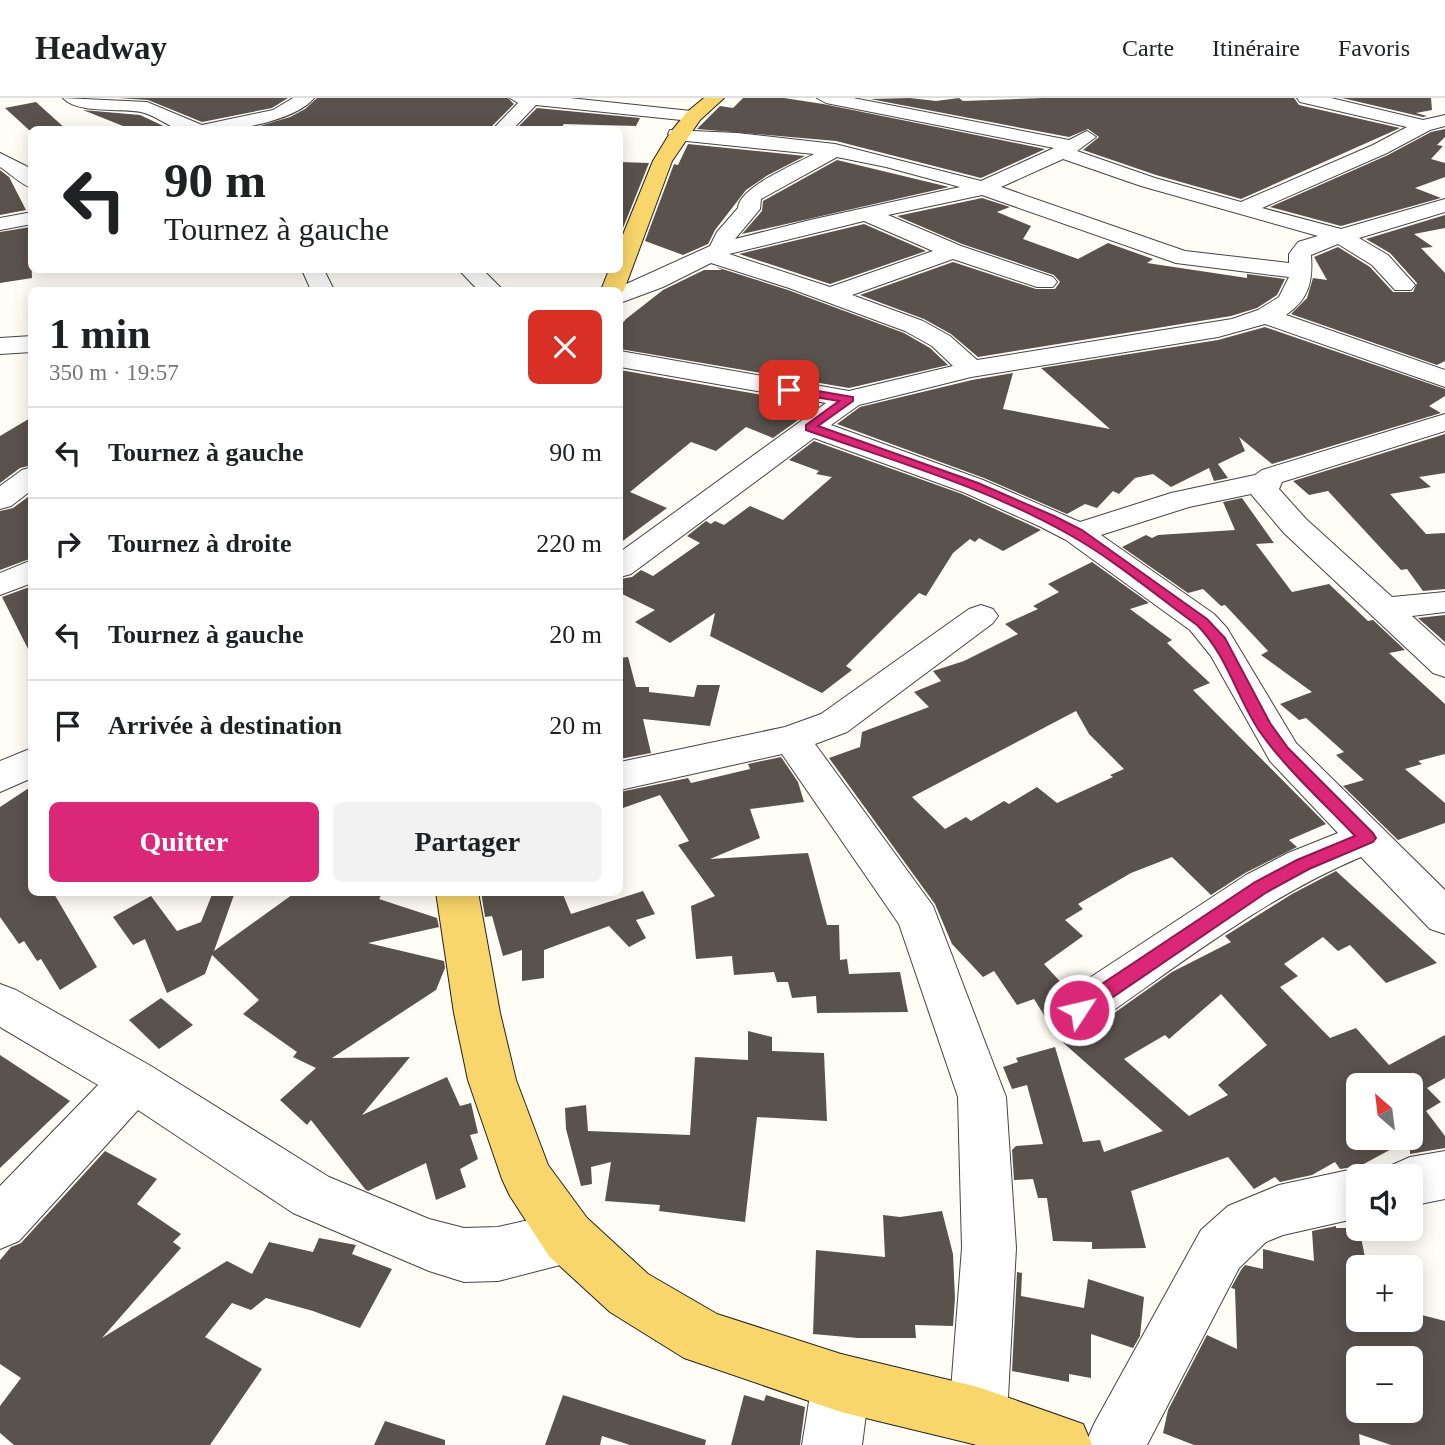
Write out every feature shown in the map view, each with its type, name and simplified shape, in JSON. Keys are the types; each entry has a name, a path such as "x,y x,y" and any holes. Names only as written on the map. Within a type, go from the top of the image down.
{"main road":[{"path":"623,261 653,182 677,134 691,116 715,98"},
{"path":"458,896 477,1013 492,1080 528,1179 568,1237 629,1293 704,1338 841,1383 978,1416 1062,1445"}],"street":[{"path":"72,98 89,103 147,107 188,126"},
{"path":"224,126 279,114 305,98"},
{"path":"826,98 1073,145 1148,182 1340,236 1380,260 1403,285"},
{"path":"1306,98 1387,115 1423,126"},
{"path":"504,126 525,99 691,116"},
{"path":"1244,208 1380,149 1423,126 1445,120"},
{"path":"677,134 778,142 835,150 918,168 1158,251 1209,261 1301,271"},
{"path":"623,295 665,278 714,253 867,214 980,189 1073,145"},
{"path":"714,253 749,209 749,202 754,195 835,150"},
{"path":"0,159 28,178"},
{"path":"623,565 849,399 971,369 1218,330 1264,316 1285,304 1295,294 1300,283 1301,250 1445,205"},
{"path":"867,214 953,251 1045,282"},
{"path":"0,224 28,219"},
{"path":"830,295 953,251"},
{"path":"714,253 929,333 971,369"},
{"path":"473,273 488,287"},
{"path":"1264,316 1318,332 1445,379"},
{"path":"0,346 28,344"},
{"path":"623,360 849,399"},
{"path":"1077,533 1182,499 1265,482 1272,476 1445,422"},
{"path":"810,427 973,486 1077,533 1202,622 1218,638 1264,726 1283,752 1445,917"},
{"path":"0,501 28,479"},
{"path":"1265,482 1264,489 1268,497 1382,609 1445,665"},
{"path":"0,501 28,511"},
{"path":"0,585 28,572"},
{"path":"1382,609 1445,602"},
{"path":"623,775 791,739 834,723 981,616"},
{"path":"791,739 918,918 982,1097 989,1248 978,1416"},
{"path":"0,778 28,763"},
{"path":"1079,1010 1261,887 1303,864 1367,838"},
{"path":"0,1004 134,1081 311,1195 429,1245 464,1255 498,1254 568,1237"},
{"path":"0,1223 134,1081"},
{"path":"1423,1179 1445,1175"},
{"path":"1115,1445 1220,1249 1248,1224 1279,1210 1346,1196"},
{"path":"832,1445 841,1383"}],"building":[{"path":"118,98 288,98 272,108 202,122 148,100"},
{"path":"317,98 508,98 514,104 492,126 260,126 290,117"},
{"path":"743,98 784,98 823,104 1045,149 981,178 836,141 697,129 720,106 733,108"},
{"path":"910,98 936,101 959,98 963,101 1043,98 1294,98 1299,105 1400,128 1241,199 1156,175 1083,150 1099,137 1088,129 1069,137 870,99"},
{"path":"1342,98 1431,98 1432,110 1416,113 1427,116 1423,117"},
{"path":"36,102 63,126 28,126 28,129 5,108"},
{"path":"537,108 640,118 636,126 519,126"},
{"path":"83,110 140,115 163,126 123,126"},
{"path":"1445,129 1445,137 1437,145 1443,146 1431,159 1445,163 1445,177 1415,188 1441,198 1341,226 1270,207 1388,155 1431,132"},
{"path":"688,144 805,156 746,190 715,230 708,244 683,255 645,241 674,164 678,165"},
{"path":"837,160 949,187 742,234 762,211 763,201"},
{"path":"623,162 649,163 623,228"},
{"path":"0,170 9,177 26,210 0,215"},
{"path":"982,198 1010,207 997,212 1031,226 1023,239 1078,259 1108,243 1153,259 1147,263 1247,278 1247,274 1285,279 1277,295 1257,308 1231,316 978,357 951,334 924,319 860,295 953,262 1036,289 1055,289 1060,282 1054,275 962,244 897,216"},
{"path":"1445,215 1445,228 1414,234 1433,247 1421,248 1445,273 1445,361 1437,365 1291,314 1307,298 1313,278 1327,280 1314,257 1338,247 1370,267 1393,292 1413,292 1417,283 1390,253 1366,239"},
{"path":"864,224 926,251 830,284 739,254"},
{"path":"28,227 28,273 32,273 32,278 0,283 0,232"},
{"path":"716,267 788,290 904,333 930,348 948,365 849,388 623,350 623,322 626,319 663,290 704,270 722,270"},
{"path":"1265,327 1445,389 1445,396 1429,406 1441,413 1272,464 1239,437 1245,451 1218,464 1228,478 1214,481 1209,468 1171,487 1153,474 1135,478 1119,494 1113,491 1097,508 1085,504 1067,514 984,478 837,424 860,407 1013,373 1003,409 1110,429 1041,368 1218,340"},
{"path":"623,371 819,405 773,438 746,427 716,451 691,442 630,492 667,508 623,541"},
{"path":"28,419 28,466 20,468 0,483 0,436"},
{"path":"1445,434 1445,473 1419,477 1431,487 1390,494 1426,534 1445,533 1445,589 1423,591 1407,569 1401,570 1328,491 1309,495 1293,481"},
{"path":"814,441 962,494 1041,530 1003,551 979,538 975,542 970,539 953,553 926,596 919,593 846,666 852,670 822,693 710,636 715,613 670,643 635,622 655,610 623,594 623,578 632,577 641,570 653,576 700,543 687,536 706,521 724,525 750,506 783,520 832,477 816,474 819,471 789,460"},
{"path":"28,497 28,560 0,570 0,511 13,508"},
{"path":"1242,498 1274,543 1256,544 1292,592 1329,584 1368,621 1373,620 1405,650 1389,653 1445,704 1445,754 1418,761 1422,764 1405,769 1445,803 1445,823 1398,840 1343,786 1364,780 1336,755 1344,752 1306,718 1299,720 1280,704 1312,692 1261,655 1268,651 1225,605 1221,606 1203,589 1188,593 1122,547 1146,535 1152,538 1158,535 1235,530 1223,502"},
{"path":"1092,562 1149,603 1130,609 1172,640 1167,643 1210,683 1193,690 1326,824 1289,840 1297,847 1245,873 1211,895 1172,857 1131,873 1078,904 1083,909 1065,920 1083,936 1044,964 1067,989 1060,995 1053,1009 1060,1025 1077,1032 1096,1026 1172,972 1231,942 1225,936 1292,894 1336,871 1437,963 1386,983 1350,945 1338,951 1323,937 1284,964 1298,976 1280,987 1330,1038 1356,1028 1389,1065 1445,1035 1445,1078 1427,1088 1441,1102 1426,1111 1445,1136 1445,1148 1410,1154 1410,1150 1423,1150 1423,1073 1346,1073 1346,1150 1390,1150 1364,1164 1346,1164 1346,1168 1340,1169 1335,1162 1312,1175 1280,1182 1275,1177 1254,1189 1228,1157 1131,1191 1146,1248 1092,1249 1092,1242 1053,1241 1047,1198 1038,1198 1033,1179 1014,1180 1012,1150 1016,1146 1043,1144 1027,1085 1012,1089 1003,1067 1018,1062 1016,1058 1055,1047 1083,1142 1100,1140 1104,1152 1163,1131 1059,1039 1034,999 1017,1005 994,971 983,977 952,944 935,904 829,758 860,747 862,732 929,707 914,692 941,681 933,671 964,661 1018,634 1005,624 1038,609 1033,606 1059,592 1048,584","holes":["1076,711 1089,734 1124,769 1110,775 1113,777 1057,803 1037,787 1009,804 1004,801 971,821 966,817 945,829 912,797","1221,994 1267,1045 1218,1085 1228,1095 1189,1116 1124,1059 1165,1035 1169,1039"]},
{"path":"28,587 28,649 2,597"},
{"path":"1445,615 1445,642 1418,618"},
{"path":"628,657 636,687 649,687 649,692 694,697 697,685 720,685 710,726 643,719 651,753 623,758 623,658"},
{"path":"781,757 798,782 804,802 750,809 760,838 710,859 808,853 827,925 839,925 840,960 847,959 849,974 900,972 908,1012 817,1013 816,996 792,998 788,982 777,982 774,972 734,975 732,956 696,959 691,906 715,896 678,845 689,841 660,795 623,808 623,791 688,778 691,783 750,769 748,764"},
{"path":"28,789 28,896 55,896 97,967 60,990 41,959 37,961 24,941 19,944 0,917 0,807"},
{"path":"643,891 655,914 636,920 646,938 629,947 609,926 544,950 544,978 522,981 522,950 503,956 492,916 485,917 482,896 564,896 571,914"},
{"path":"151,896 177,931 201,922 211,896 234,896 214,951 290,896 381,896 379,899 437,918 439,927 368,943 444,961 445,968 436,990 332,1058 410,1057 362,1115 447,1077 460,1106 471,1103 478,1133 470,1135 478,1159 460,1169 466,1187 436,1200 426,1163 368,1191 365,1189 311,1120 307,1125 280,1100 316,1068 293,1057 297,1052 243,1014 259,1000 212,955 205,974 167,993 145,939 133,945 113,917"},
{"path":"161,998 193,1025 159,1049 129,1020"},
{"path":"748,1031 772,1037 772,1051 824,1053 827,1121 757,1117 745,1222 659,1211 660,1205 605,1201 611,1162 591,1167 592,1184 581,1186 566,1129 565,1108 586,1105 588,1131 690,1135 695,1057 748,1060"},
{"path":"0,1055 70,1101 0,1168"},
{"path":"105,1151 157,1179 137,1204 181,1234 173,1242 181,1248 102,1338 227,1261 252,1274 269,1242 313,1252 319,1238 356,1245 352,1254 392,1269 360,1328 266,1298 251,1310 232,1303 205,1337 262,1369 210,1445 14,1445 0,1433 0,1406 21,1378 0,1364 0,1260 11,1247 21,1243"},
{"path":"942,1211 953,1254 953,1326 915,1325 916,1338 858,1338 813,1334 816,1250 885,1257 883,1215 900,1217"},
{"path":"1336,1226 1346,1228 1346,1241 1362,1241 1365,1255 1346,1255 1346,1332 1423,1332 1423,1315 1445,1321 1445,1445 1391,1445 1359,1434 1360,1445 1194,1445 1163,1433 1168,1410 1207,1335 1237,1349 1235,1289 1231,1288 1245,1265 1263,1269 1263,1249 1314,1261 1312,1231"},
{"path":"1017,1272 1022,1273 1021,1296 1084,1308 1088,1279 1144,1297 1140,1336 1133,1348 1091,1334 1091,1378 1069,1374 1069,1382 1012,1371"},
{"path":"563,1395 706,1440 705,1445 630,1445 602,1436 600,1445 545,1445"},
{"path":"744,1395 764,1401 766,1395 805,1407 800,1445 731,1445"},
{"path":"385,1421 445,1440 445,1445 374,1445"}],"route":[{"path":"789,390 849,399 810,427 973,486 1050,519 1077,533 1202,622 1218,638 1264,726 1283,752 1367,838 1303,864 1261,887 1079,1010"}]}
